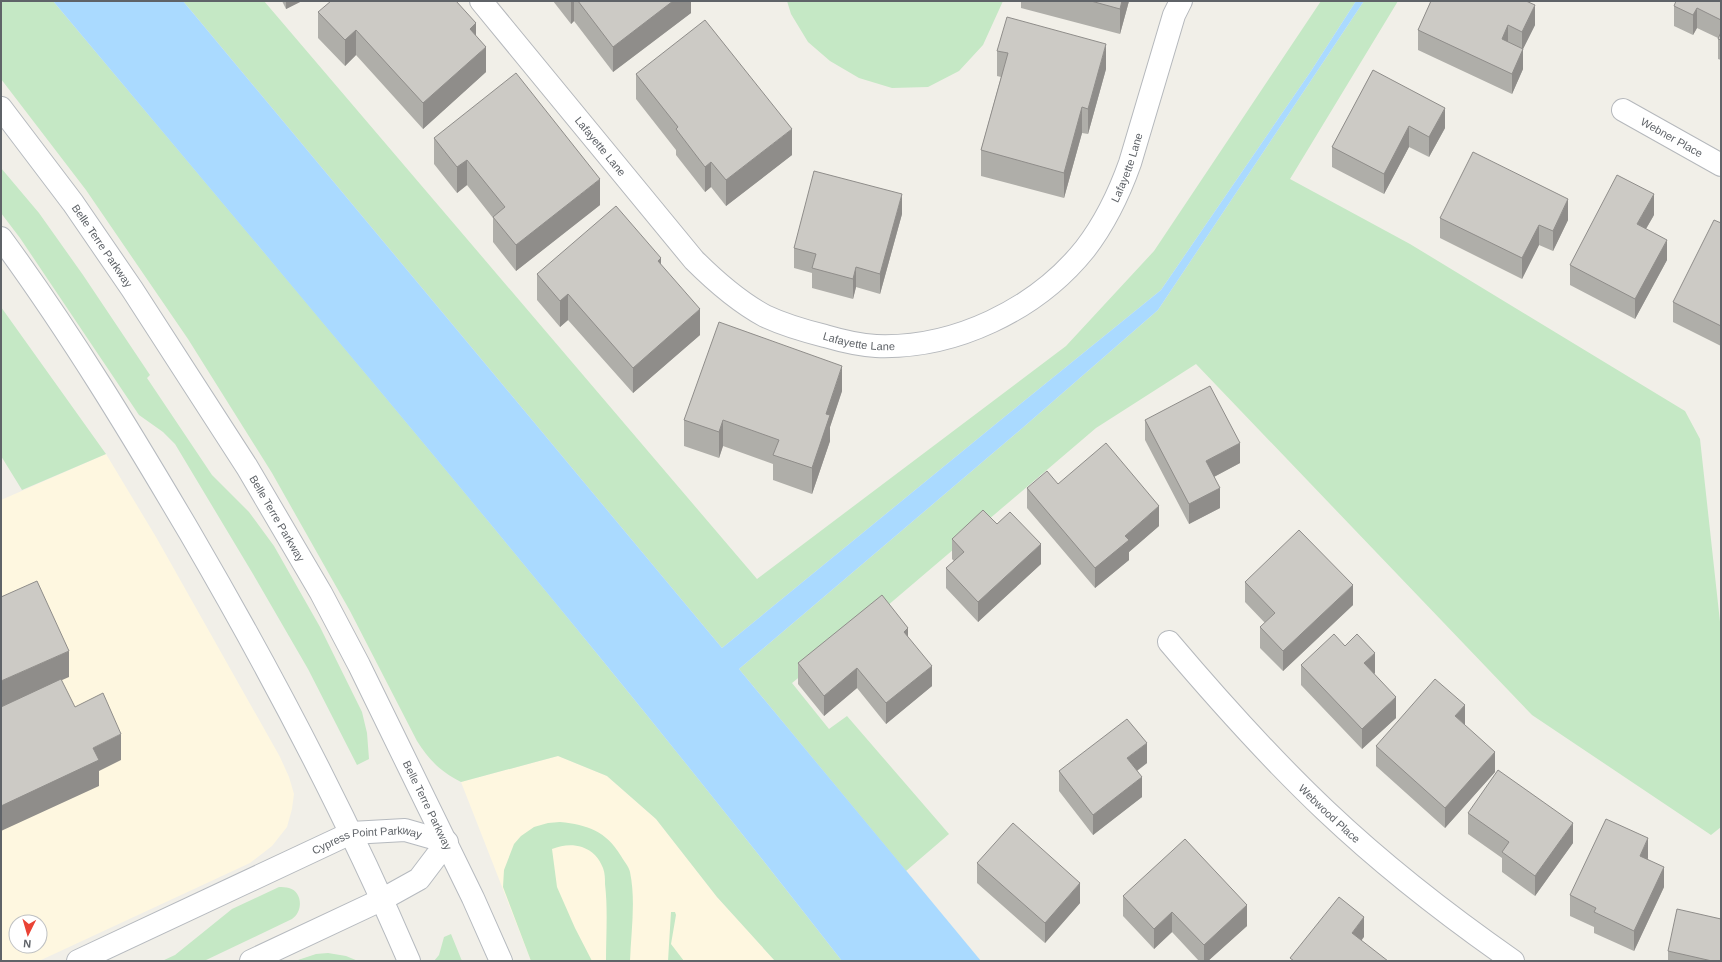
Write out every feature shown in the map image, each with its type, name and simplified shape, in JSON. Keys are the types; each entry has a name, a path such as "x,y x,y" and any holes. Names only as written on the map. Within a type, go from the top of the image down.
{"street":[{"name":"Lafayette Lane","path":"482,1 707,274 751,308 784,324 837,339 875,346 897,346 938,340 971,331 989,323 1028,300 1071,264 1086,248 1122,187 1174,15 1181,1"},
{"name":"Belle Terre Parkway","path":"1,108 72,203 132,289 247,466 321,593 359,664 447,842 501,961"},
{"name":"Webner Place","path":"1623,110 1721,165"},
{"path":"1,238 66,333 159,479 233,606 286,704 351,833 383,899 409,961"},
{"name":"Webwood Place","path":"1169,642 1247,731 1326,811 1412,886 1512,961"},
{"name":"Cypress Point Parkway","path":"78,961 351,833 405,830 447,842"},
{"path":"251,961 383,899 419,879 447,842"}],"shaded area":[{"path":"106,454 156,537 280,757 289,777 294,794 292,809 287,827 272,846 250,863 39,961 1,961 1,500"},
{"path":"558,756 607,776 656,819 717,897 775,961 531,961 461,782"}],"green space":[{"path":"1,1 53,1 353,358 551,597 842,961 775,961 717,897 656,819 607,776 558,756 461,782 441,770 431,760 417,741 350,611 272,473 188,339 86,190 1,79"},
{"path":"183,1 264,1 757,579 1066,346 1154,251 1321,1 1356,1 1311,71 1161,290 722,648"},
{"path":"787,1 1003,1 983,45 959,71 928,87 892,88 859,78 830,61 808,42 791,14"},
{"path":"1364,1 1398,1 1290,179 1410,244 1685,411 1700,439 1721,631 1721,827 1711,835 1532,715 1196,364 1096,428 880,612 792,683 829,729 847,716 949,834 906,871 739,669 1019,431 1158,310"},
{"path":"1,168 39,213 83,275 150,375 147,378 212,475 249,512 274,546 320,627 362,712 367,733 369,759 357,765 308,669 175,444 163,432 139,415 20,238 1,213"},
{"path":"1,307 106,454 22,490 1,456"},
{"path":"560,822 588,827 602,835 615,847 629,868 633,894 630,961 606,961 607,922 604,870 600,861 595,855 582,847 571,845 552,849 557,887 575,928 592,961 531,961 503,887 504,870 514,844 521,836 534,827 548,823"},
{"path":"279,887 294,890 299,898 300,907 296,916 292,919 204,961 162,961 175,955 232,909"},
{"path":"671,912 675,912 676,915 671,944 684,961 668,961"},
{"path":"451,934 462,961 434,961 439,955 444,937"},
{"path":"328,953 346,956 358,961 295,961 316,954"}],"water":[{"path":"53,1 183,1 722,648 1161,290 1311,71 1356,1 1364,1 1158,310 1019,431 739,669 981,961 842,961 551,597 353,358"}],"building":[{"path":"331,1 456,1 476,23 470,29 486,47 423,103 356,30 345,40 318,12"},
{"path":"578,1 673,1 613,47"},
{"path":"1091,1 1122,1 1120,9"},
{"path":"1431,1 1526,1 1535,5 1522,32 1508,25 1502,39 1523,49 1512,74 1418,30"},
{"path":"1676,1 1721,1 1721,20 1697,8 1693,15 1674,6"},
{"path":"1007,17 1106,44 1088,109 1082,107 1064,173 981,150 1008,53 997,51"},
{"path":"705,20 792,129 726,180 711,162 705,167 676,129 678,127 636,74"},
{"path":"1721,32 1721,40 1718,39"},
{"path":"1373,70 1445,108 1429,137 1409,126 1384,174 1332,147"},
{"path":"516,73 600,179 516,245 493,217 505,207 467,160 457,167 434,138"},
{"path":"1473,152 1568,199 1553,231 1539,225 1522,258 1440,218"},
{"path":"814,171 902,194 880,274 856,267 853,279 812,268 816,254 794,248"},
{"path":"1617,175 1654,194 1637,224 1667,240 1635,299 1570,265"},
{"path":"616,206 661,258 658,261 700,309 633,368 568,294 560,301 537,274"},
{"path":"1714,220 1721,223 1721,326 1673,302"},
{"path":"719,322 842,366 826,414 830,415 812,468 773,455 779,440 723,420 719,432 684,420"},
{"path":"1210,386 1240,443 1206,461 1220,488 1189,504 1145,420"},
{"path":"1106,443 1159,506 1125,536 1129,540 1095,568 1027,488 1047,471 1058,484"},
{"path":"983,510 997,524 1010,512 1041,544 978,602 946,568 964,552 952,539"},
{"path":"1299,530 1353,585 1283,651 1260,627 1275,613 1245,582"},
{"path":"37,581 69,651 1,681 1,597"},
{"path":"882,595 908,628 904,632 932,666 886,703 857,668 824,696 798,663"},
{"path":"1334,634 1345,646 1357,634 1375,653 1364,663 1396,697 1362,729 1301,665"},
{"path":"61,679 75,707 103,693 121,734 93,748 99,760 1,806 1,707"},
{"path":"1435,679 1465,705 1455,716 1495,752 1445,808 1376,746"},
{"path":"1127,719 1147,743 1127,758 1142,777 1093,815 1059,771"},
{"path":"1498,770 1573,823 1535,876 1502,852 1509,842 1468,813"},
{"path":"1606,819 1648,838 1640,856 1664,867 1634,931 1594,912 1596,908 1570,895"},
{"path":"1013,823 1080,883 1045,923 977,863"},
{"path":"1185,839 1247,905 1204,945 1172,912 1154,929 1123,896"},
{"path":"1339,897 1364,917 1352,933 1388,961 1294,961 1290,958"},
{"path":"1677,909 1721,919 1721,961 1712,961 1668,951"}]}
